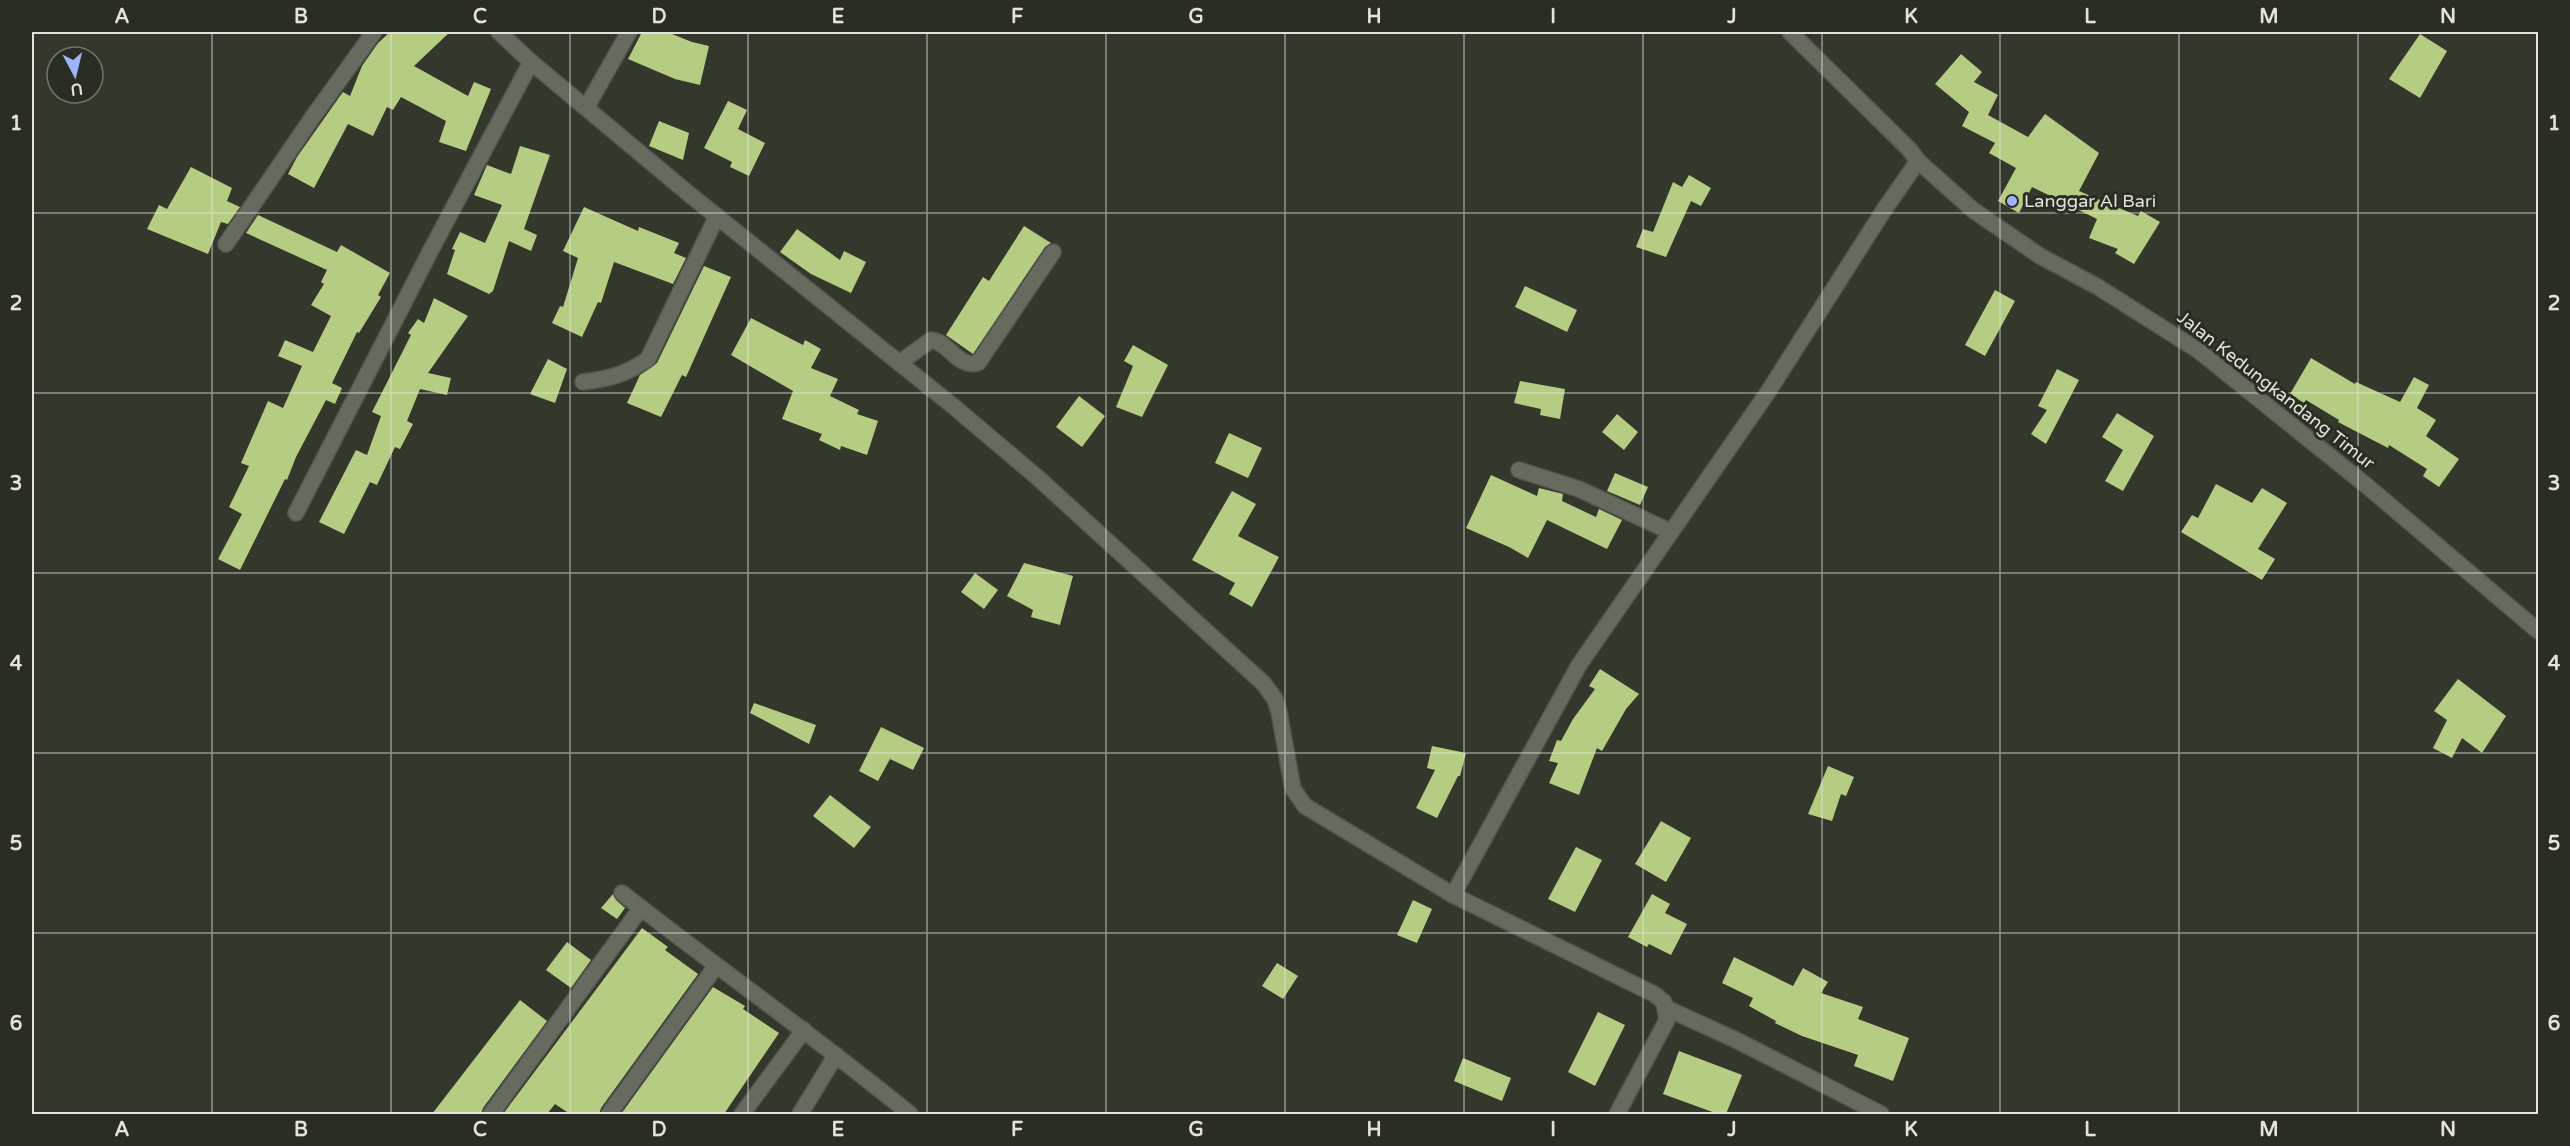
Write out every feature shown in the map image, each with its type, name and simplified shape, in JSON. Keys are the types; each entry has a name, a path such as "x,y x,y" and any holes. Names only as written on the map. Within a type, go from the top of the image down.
{"street":[{"path":"226,244 374,32"},
{"path":"499,32 586,108 1037,477 1263,683 1275,699 1293,789 1305,806 1453,895 1654,994 1666,1008 1736,1040 1881,1114"},
{"path":"586,108 629,32"},
{"name":"Jalan Kedungkandang Timur","path":"1790,32 1909,149 1917,161 1973,210 2040,256 2098,287 2199,351 2367,486 2538,631"},
{"path":"296,513 432,248 531,62"},
{"path":"1453,895 1579,665 1768,393 1917,161"},
{"path":"583,382 611,378 633,370 648,359 717,216"},
{"path":"899,363 931,340 937,341 963,363 970,365 978,363 1053,252"},
{"path":"1520,470 1579,489 1671,532"},
{"path":"622,893 804,1030 906,1113"},
{"path":"492,1114 641,908"},
{"path":"609,1114 716,966"},
{"path":"1617,1114 1667,1020 1666,1008"},
{"path":"742,1114 804,1030"},
{"path":"800,1114 836,1055"}],"building":[{"path":"390,32 450,32 414,66 468,96 474,82 491,89 466,151 439,142 446,121 401,97 393,110 387,107 373,136 348,124 314,188 288,174 297,157 343,92 350,96 362,66 378,43"},
{"path":"642,32 667,32 709,46 700,85 675,79 628,59"},
{"path":"2420,34 2447,51 2420,98 2389,79"},
{"path":"1961,54 1982,72 1974,82 1998,95 1988,115 2028,137 2045,114 2099,153 2079,191 2138,216 2141,211 2160,222 2134,264 2115,253 2118,249 2089,238 2097,219 2032,187 2019,213 1998,201 2016,168 1989,153 1995,143 1962,126 1969,112 1935,84"},
{"path":"728,101 747,110 738,129 765,143 749,176 730,167 732,162 704,148"},
{"path":"659,121 689,133 683,160 649,146"},
{"path":"520,146 550,155 524,229 537,235 531,251 509,241 493,291 489,294 447,274 455,250 452,249 460,232 485,243 502,205 474,195 487,165 511,174"},
{"path":"191,167 232,188 227,201 240,207 228,224 221,222 208,254 147,229 159,205 167,209"},
{"path":"1689,175 1711,188 1701,206 1691,201 1666,257 1636,247 1643,229 1653,232 1673,182 1682,187"},
{"path":"584,207 638,231 639,227 679,243 674,253 686,258 673,284 614,262 601,303 598,302 582,337 552,323 560,306 563,307 578,258 563,251"},
{"path":"258,215 337,252 341,245 390,273 378,295 381,297 359,333 357,332 332,383 342,388 335,404 326,400 240,570 218,559 242,514 229,507 249,466 241,463 268,401 283,408 302,366 278,356 285,340 313,352 331,316 311,305 324,284 321,282 327,270 246,233"},
{"path":"1024,226 1051,243 1045,247 973,354 946,335 983,277 989,281"},
{"path":"797,229 840,260 844,251 866,262 851,293 811,274 780,252"},
{"path":"704,266 731,277 686,377 682,375 661,417 627,403 640,375 657,363"},
{"path":"1525,286 1577,310 1567,332 1515,307"},
{"path":"1995,290 2015,301 1985,356 1965,345"},
{"path":"434,298 468,316 428,373 451,378 447,395 420,389 407,421 413,424 400,449 395,447 377,485 370,482 344,534 319,522 356,450 367,455 381,416 372,412 411,335 408,333 418,319 424,323"},
{"path":"751,318 803,345 805,340 821,349 811,368 838,379 830,396 859,410 857,414 878,421 867,455 841,446 840,450 819,440 822,434 782,419 793,391 731,355"},
{"path":"1133,345 1168,365 1142,417 1116,407 1133,366 1124,361"},
{"path":"2311,358 2355,384 2356,382 2400,402 2414,377 2429,385 2417,408 2436,420 2426,436 2459,459 2439,487 2423,476 2427,469 2389,445 2388,448 2338,422 2339,420 2306,400 2304,403 2290,394"},
{"path":"548,359 567,369 555,403 530,394"},
{"path":"2057,369 2079,380 2046,444 2031,434 2047,410 2038,406"},
{"path":"1520,381 1565,389 1560,419 1540,415 1541,409 1514,403"},
{"path":"1079,396 1105,416 1082,447 1056,427"},
{"path":"2117,413 2154,436 2123,491 2105,481 2123,450 2102,437"},
{"path":"1617,414 1638,432 1624,450 1602,432"},
{"path":"1229,433 1262,448 1248,478 1215,463"},
{"path":"1615,473 1648,487 1640,505 1607,491"},
{"path":"1491,475 1537,496 1539,488 1563,494 1562,501 1596,517 1599,509 1622,520 1607,549 1547,520 1528,558 1466,528"},
{"path":"2216,484 2252,503 2262,488 2287,503 2258,549 2275,559 2262,580 2181,532 2192,515 2198,518"},
{"path":"1232,491 1256,504 1238,536 1279,557 1252,607 1229,594 1235,583 1192,560"},
{"path":"1024,563 1073,576 1060,625 1031,617 1033,610 1007,596"},
{"path":"975,573 998,590 984,609 961,592"},
{"path":"1600,669 1639,694 1626,709 1602,751 1597,748 1579,795 1549,783 1558,763 1549,761 1557,740 1561,741 1573,719 1595,689 1589,686"},
{"path":"2458,679 2506,716 2482,753 2462,738 2452,758 2433,748 2447,720 2434,711"},
{"path":"754,703 816,725 809,744 750,713"},
{"path":"881,727 924,748 913,770 890,759 878,781 859,771"},
{"path":"1432,746 1466,753 1460,776 1437,818 1416,808 1435,770 1427,768"},
{"path":"1828,766 1854,777 1846,796 1841,794 1832,821 1808,814"},
{"path":"830,795 871,827 854,848 813,816"},
{"path":"1661,821 1691,838 1666,882 1635,864"},
{"path":"1576,847 1602,860 1575,912 1548,899"},
{"path":"613,894 625,908 617,919 601,908"},
{"path":"1652,894 1670,904 1665,913 1687,924 1671,955 1649,944 1647,947 1628,937"},
{"path":"1413,900 1432,909 1417,943 1397,935"},
{"path":"642,928 668,947 665,950 698,974 601,1108 599,1114 570,1114 555,1104 547,1114 503,1114"},
{"path":"567,942 591,960 571,988 546,970"},
{"path":"1734,957 1793,986 1803,968 1828,982 1821,993 1863,1007 1858,1019 1909,1038 1893,1081 1854,1066 1858,1055 1802,1036 1775,1023 1776,1021 1749,1006 1753,998 1722,983"},
{"path":"1277,963 1298,976 1283,999 1262,986"},
{"path":"713,987 745,1006 743,1009 779,1033 724,1114 621,1114"},
{"path":"520,1000 547,1021 483,1108 481,1114 432,1114"},
{"path":"1598,1012 1625,1025 1595,1086 1568,1072"},
{"path":"1679,1051 1742,1075 1726,1114 1718,1114 1663,1094"},
{"path":"1463,1058 1511,1078 1502,1101 1454,1081"}],"place":[{"name":"Langgar Al Bari","path":"2012,201"}]}
